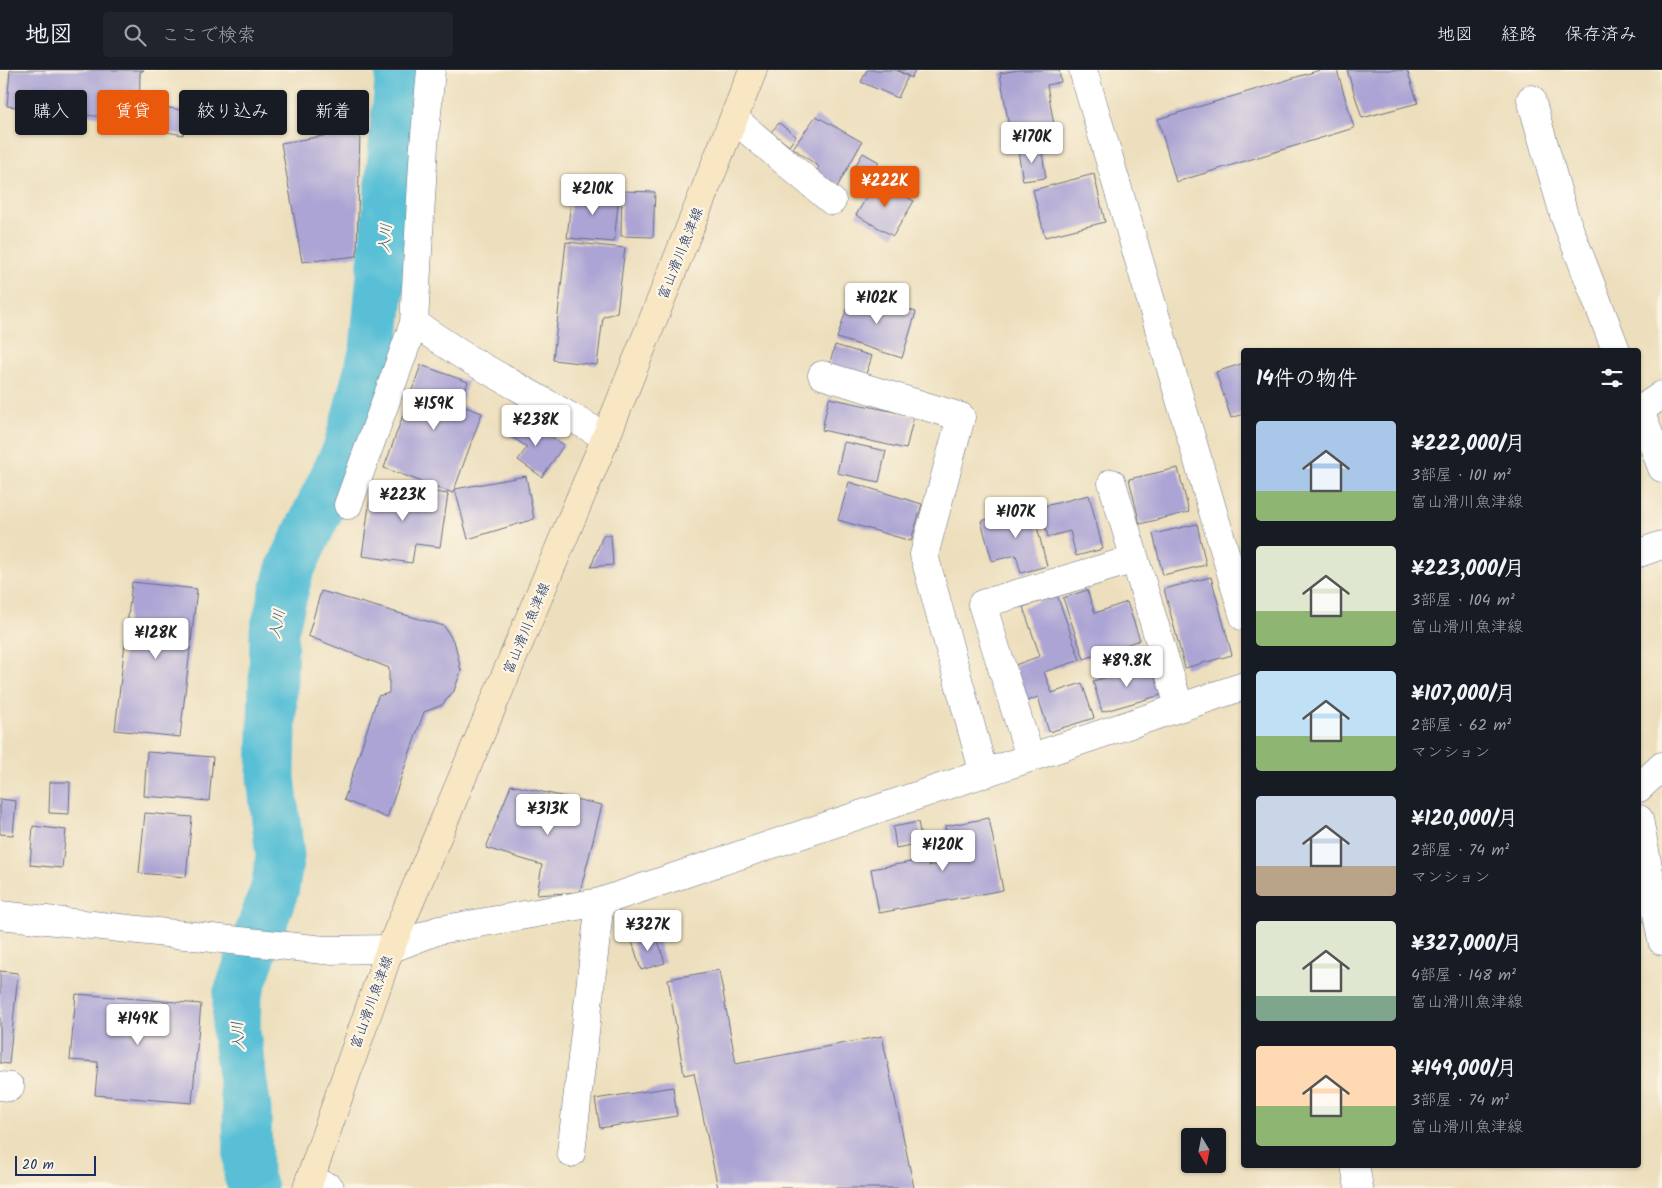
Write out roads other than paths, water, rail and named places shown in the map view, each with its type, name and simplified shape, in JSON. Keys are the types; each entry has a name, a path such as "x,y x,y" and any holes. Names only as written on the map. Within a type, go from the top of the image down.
{"main road":[{"name":"富山滑川魚津線","path":"315,1185 390,949 606,437 754,70"}],"street":[{"path":"348,505 414,323 424,145 431,70"},
{"path":"1083,70 1241,608"},
{"path":"1531,99 1564,215 1615,348"},
{"path":"734,119 832,201"},
{"path":"414,323 465,356 606,437"},
{"path":"822,375 961,417 924,555 984,774"},
{"path":"1641,408 1662,395"},
{"path":"1641,414 1662,468"},
{"path":"1112,483 1179,706"},
{"path":"1641,552 1662,545"},
{"path":"1030,757 982,604 1135,558"},
{"path":"0,915 324,950 390,949 439,930 600,902 984,774 1179,706 1241,687"},
{"path":"1641,786 1662,766"},
{"path":"1641,842 1644,876 1662,940"},
{"path":"571,1153 600,902"},
{"path":"1356,1168 1359,1188"}],"waterway":[{"name":"入川","path":"253,1188 248,1175 247,1110 236,1032 237,996 275,888 280,856 271,777 274,631 289,572 347,450 374,349 400,70"}]}
